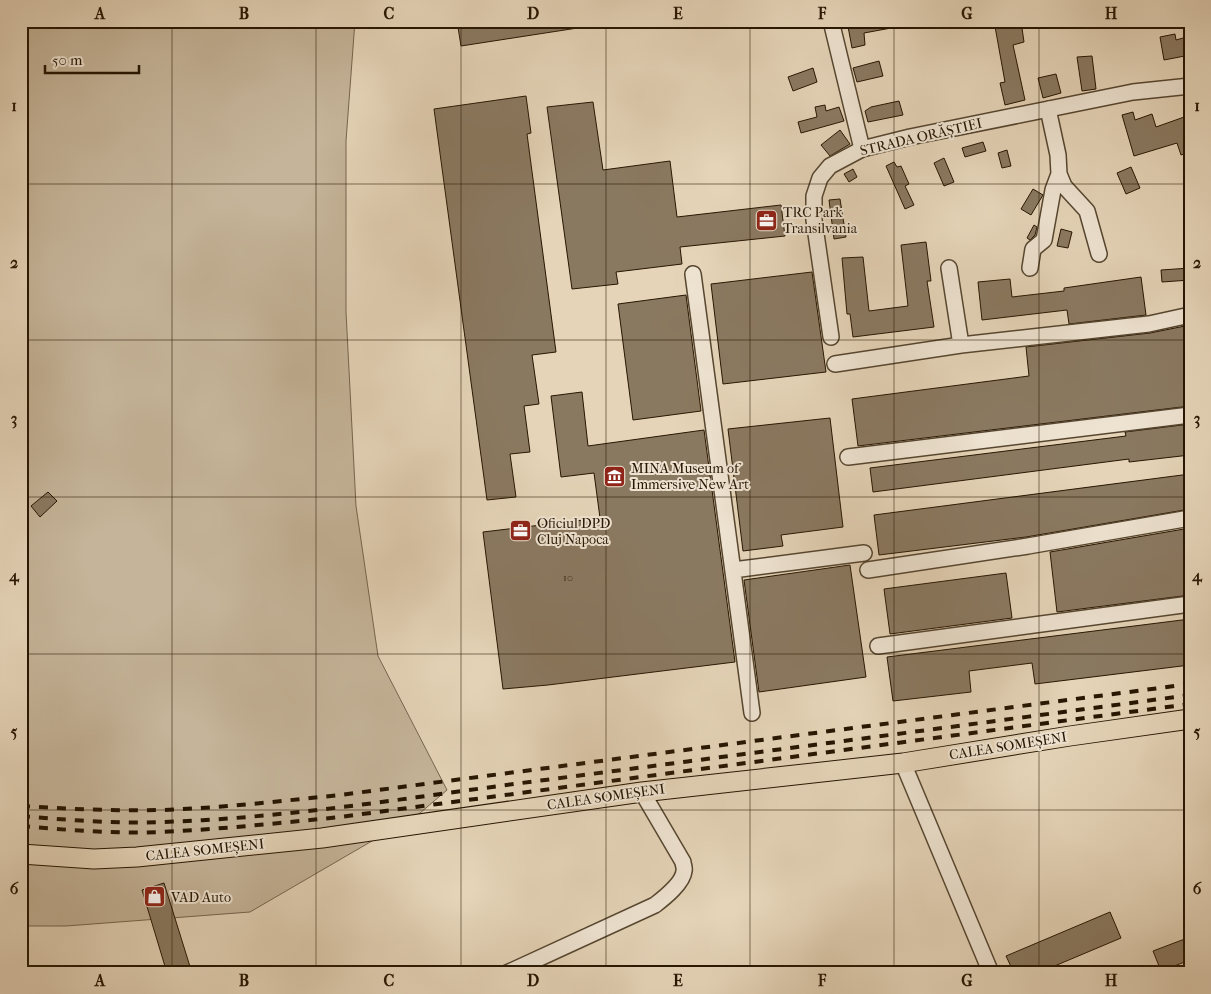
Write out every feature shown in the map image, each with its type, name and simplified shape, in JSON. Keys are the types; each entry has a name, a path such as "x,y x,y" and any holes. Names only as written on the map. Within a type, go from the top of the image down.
{"main road":[{"name":"CALEA SOMEȘENI","path":"21,854 94,859 136,857 322,838 642,792 903,763 1072,735 1190,719"}],"street":[{"path":"831,21 862,149"},
{"name":"STRADA ORĂȘTIEI","path":"831,337 814,220 814,196 820,178 830,166 862,149 910,137 1133,92 1190,86"},
{"path":"1048,110 1058,155 1059,174 1064,186 1087,211 1099,254"},
{"path":"1030,268 1033,249 1044,240 1053,190 1059,174"},
{"path":"949,268 961,346"},
{"path":"693,274 752,713"},
{"path":"835,364 961,346 1149,324 1190,315"},
{"path":"848,457 1190,415"},
{"path":"868,570 1028,546 1190,518"},
{"path":"733,570 864,553"},
{"path":"878,646 1190,604"},
{"path":"903,763 991,973"},
{"path":"507,973 654,905 668,895 679,881 684,872 683,862 642,792"}],"shaded area":[{"path":"21,21 355,21 346,141 346,312 356,506 378,656 447,790 420,813 250,912 66,926 21,926"}],"building":[{"path":"457,21 584,21 584,27 461,46"},
{"path":"847,21 901,21 902,26 864,33 865,45 852,48"},
{"path":"994,21 1021,21 1024,42 1013,45 1025,100 1005,105 1000,83 1005,82"},
{"path":"1175,34 1176,40 1190,36 1190,55 1164,60 1160,37"},
{"path":"1092,56 1096,89 1082,91 1077,57"},
{"path":"879,61 883,76 857,82 853,68"},
{"path":"813,68 817,82 793,91 788,77"},
{"path":"1056,74 1061,93 1043,98 1038,78"},
{"path":"526,96 531,133 527,134 556,352 532,355 539,404 524,406 530,452 510,454 516,497 487,500 434,109"},
{"path":"899,101 903,115 868,122 865,111 871,107"},
{"path":"593,102 603,170 670,161 677,217 781,205 785,236 680,247 682,264 616,272 618,284 572,289 547,107"},
{"path":"825,105 826,111 839,107 844,121 801,133 798,122 817,117 815,107"},
{"path":"1133,112 1135,120 1152,114 1156,127 1187,116 1190,123 1190,152 1181,155 1177,143 1134,156 1122,115"},
{"path":"840,130 850,144 830,156 821,145"},
{"path":"983,142 986,151 965,157 962,148"},
{"path":"1007,150 1011,166 1002,168 998,153"},
{"path":"944,158 954,182 944,186 934,163"},
{"path":"894,162 897,167 901,166 909,184 905,186 914,205 905,209 886,166"},
{"path":"1131,167 1140,188 1126,194 1117,173"},
{"path":"853,169 857,177 849,182 844,174"},
{"path":"1033,189 1043,195 1031,215 1021,209"},
{"path":"840,199 846,237 834,239 829,200"},
{"path":"1034,225 1037,227 1035,235 1030,240 1027,238"},
{"path":"1061,229 1072,232 1068,248 1057,246"},
{"path":"926,242 931,281 927,281 934,327 853,337 850,314 847,314 842,258 863,257 869,311 908,306 901,245"},
{"path":"1190,268 1190,280 1162,282 1161,270"},
{"path":"812,272 826,372 723,384 711,284"},
{"path":"1141,277 1146,315 1069,324 1067,310 982,320 978,282 1010,279 1012,297 1064,291 1064,288"},
{"path":"686,295 701,411 633,420 618,304"},
{"path":"1190,325 1190,406 858,446 852,399 1029,376 1026,347 1150,333"},
{"path":"582,392 588,446 704,430 735,662 503,689 483,532 600,518 594,473 561,477 551,396"},
{"path":"830,418 843,527 781,535 783,546 743,551 728,429"},
{"path":"1190,424 1190,455 1129,462 1129,459 873,492 870,468 1126,436 1125,432"},
{"path":"1190,474 1190,509 1026,537 879,555 874,515"},
{"path":"48,492 57,501 40,517 31,506"},
{"path":"1190,528 1190,595 1057,612 1050,552"},
{"path":"850,565 866,677 759,692 744,580"},
{"path":"1006,573 1012,618 890,634 884,589"},
{"path":"1190,619 1190,665 1035,684 1032,663 969,671 971,692 893,701 887,657"},
{"path":"164,883 192,973 167,973 142,890"},
{"path":"1110,912 1121,938 1038,973 1014,973 1006,956"},
{"path":"1190,937 1190,960 1161,971 1153,951"}],"railway":[{"path":"21,806 92,810 162,810 229,806 340,795 1190,684"},
{"path":"21,816 128,822 211,820 259,816 402,799 1190,695"},
{"path":"21,826 109,832 162,832 229,828 340,817 1190,704"}],"place":[{"name":"TRC Park Transilvania","path":"767,220"},
{"name":"MINA Museum of Immersive New Art","path":"615,476"},
{"name":"Oficiul DPD Cluj Napoca","path":"521,531"},
{"name":"VAD Auto","path":"155,897"}]}
